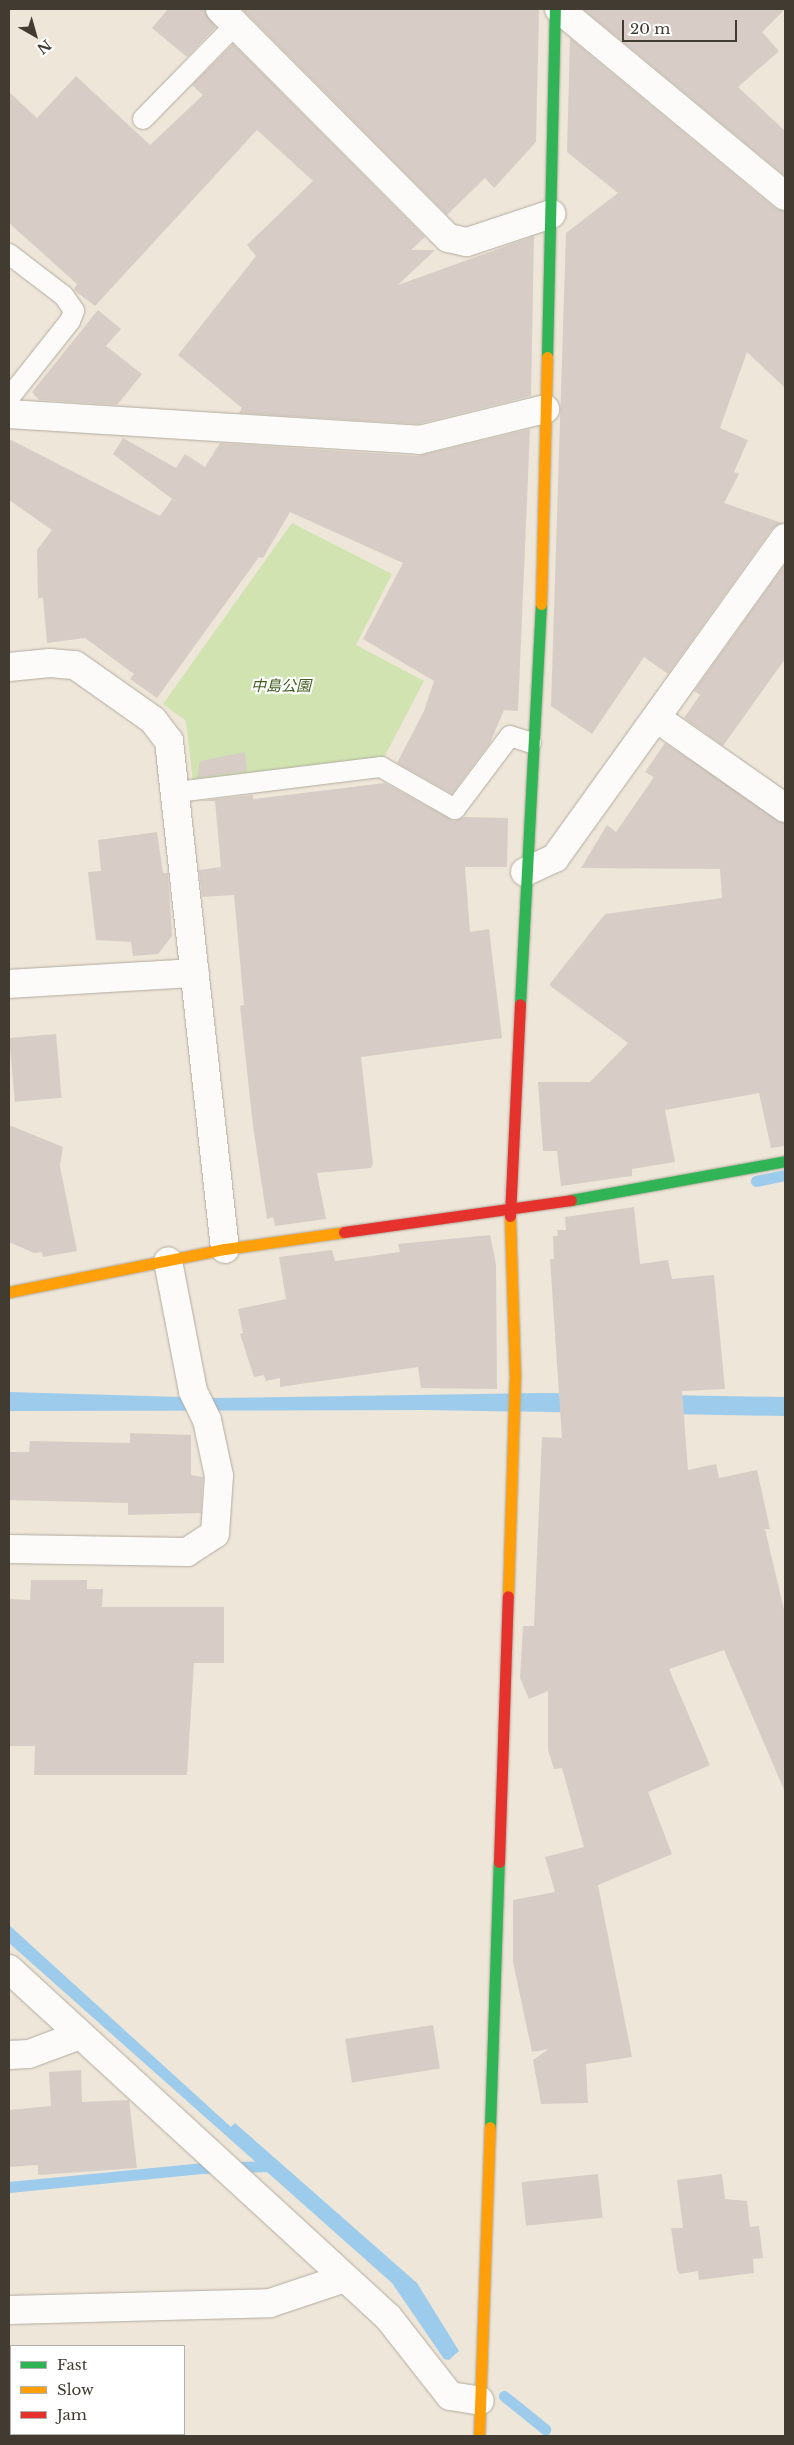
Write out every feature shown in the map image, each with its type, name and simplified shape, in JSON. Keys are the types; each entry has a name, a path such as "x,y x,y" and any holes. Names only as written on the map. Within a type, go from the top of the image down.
{"street":[{"path":"557,9 785,196"},
{"path":"479,2436 515,1378 510,1209 531,742 542,580 557,9"},
{"path":"227,17 448,238 467,242 552,214"},
{"path":"9,414 419,440 545,409"},
{"path":"525,872 555,858 658,719 785,538"},
{"path":"9,667 50,663 75,665 153,720 169,741 177,792 225,1249"},
{"path":"658,719 785,808"},
{"path":"9,984 195,973"},
{"path":"9,1292 225,1249 488,1209 510,1209 630,1192 785,1161"},
{"path":"9,1549 187,1552 209,1540 215,1534 220,1476 208,1420 193,1391 168,1261"},
{"path":"9,1969 388,2318 450,2396 480,2401"},
{"path":"9,2055 29,2054 80,2035"},
{"path":"9,2310 270,2303 345,2278"}],"lane":[{"path":"143,119 227,17"},
{"path":"9,254 64,296 74,310 70,321 9,398"},
{"path":"177,792 381,768 455,809 510,736 531,742"}],"green space":[{"name":"中島公園","path":"292,523 392,574 356,645 424,681 381,763 193,782 186,721 163,704"}],"water":[{"path":"9,1392 216,1398 543,1393 785,1397 785,1416 426,1410 9,1411"},
{"path":"9,1925 231,2127 235,2123 417,2283 459,2351 449,2360 444,2359 392,2283 9,1943"}],"building":[{"path":"168,9 205,9 216,27 187,57 152,28"},
{"path":"242,9 539,9 536,142 494,188 485,178 447,215"},
{"path":"583,9 785,9 762,32 779,51 738,87 785,131 785,176"},
{"path":"570,38 775,208 785,211 785,388 747,352 720,428 748,440 734,472 739,474 724,503 782,523 772,529 668,674 644,657 592,734 551,706 566,233 618,193 567,152"},
{"path":"233,44 425,237 411,250 435,250 398,285 534,236 531,396 418,424 239,413 242,408 178,355 256,256 247,245 313,181 257,130 95,306 74,290 77,284 9,223 9,92 37,118 76,76 150,145 203,95 192,85"},
{"path":"98,310 121,329 106,346 142,374 117,405 39,400 32,392"},
{"path":"530,429 518,711 504,710 490,743 452,794 397,763 424,711 434,681 363,639 403,563 290,512 263,558 259,557 157,698 130,679 134,674 85,638 47,643 43,598 38,598 37,550 52,530 9,500 9,439 160,516 172,499 113,454 123,438 176,468 185,454 205,467 220,443 418,456"},
{"path":"785,564 785,659 723,746 684,718 700,695 694,691"},
{"path":"665,743 785,823 785,1146 771,1148 759,1093 665,1110 675,1162 632,1169 632,1176 561,1186 557,1151 543,1151 538,1082 590,1082 628,1043 549,985 605,914 722,898 720,869 581,868 607,825 616,832 654,777 645,772"},
{"path":"245,752 247,771 197,778 200,761"},
{"path":"385,783 454,821 464,817 508,818 507,867 465,867 470,932 489,929 502,1038 361,1057 373,1164 371,1168 317,1173 326,1219 275,1226 273,1217 267,1219 253,1126 240,1006 244,1005 234,895 202,897 199,870 221,867 215,801 197,801 253,795 253,799"},
{"path":"157,832 163,873 168,873 172,936 158,954 133,956 131,942 96,940 88,872 101,871 98,840"},
{"path":"56,1034 62,1098 15,1102 9,1038"},
{"path":"9,1125 63,1147 60,1166 77,1251 43,1257 42,1252 34,1253 9,1242"},
{"path":"634,1207 640,1264 668,1260 672,1279 714,1275 725,1389 682,1391 688,1470 716,1464 719,1478 757,1470 770,1529 765,1529 785,1614 785,1792 724,1650 669,1669 710,1765 648,1792 672,1854 598,1885 632,2057 586,2064 588,2103 541,2104 533,2060 549,2049 532,2052 513,1962 513,1900 555,1892 545,1857 584,1847 562,1768 554,1769 548,1750 548,1691 529,1699 520,1678 523,1626 534,1626 542,1437 562,1438 550,1259 554,1259 553,1236 558,1236 557,1230 566,1230 565,1217"},
{"path":"490,1235 496,1264 497,1389 421,1388 418,1367 280,1387 280,1378 266,1381 264,1375 254,1377 240,1334 243,1333 238,1309 286,1299 279,1257 332,1250 335,1261 400,1252 398,1244"},
{"path":"130,1433 191,1435 191,1475 203,1477 201,1513 128,1515 128,1503 9,1500 9,1452 29,1452 30,1441 130,1443"},
{"path":"31,1580 87,1580 87,1589 103,1589 102,1607 224,1607 224,1663 194,1663 187,1775 34,1775 35,1746 9,1746 9,1599 30,1600"},
{"path":"433,2025 440,2068 352,2082 345,2039"},
{"path":"81,2070 82,2102 129,2100 137,2168 38,2175 38,2165 9,2167 9,2110 51,2106 49,2072"},
{"path":"598,2174 603,2218 526,2226 521,2182"},
{"path":"722,2174 725,2199 747,2201 750,2227 759,2226 763,2258 753,2259 754,2273 699,2280 698,2271 680,2274 677,2270 671,2228 683,2228 677,2180"}],"waterway":[{"path":"756,1181 785,1175"},
{"path":"9,2187 204,2168 269,2166"},
{"path":"504,2396 545,2429"}],"traffic: fast":[{"path":"547,357 555,9"},
{"path":"520,1004 541,604"},
{"path":"571,1200 785,1161"},
{"path":"490,2127 499,1862"}],"traffic: slow":[{"path":"541,604 547,357"},
{"path":"508,1596 515,1378 510,1216"},
{"path":"9,1292 225,1249 344,1232"},
{"path":"479,2436 490,2127"}],"traffic: jam":[{"path":"510,1216 520,1004"},
{"path":"344,1232 571,1200"},
{"path":"499,1862 508,1596"}]}
